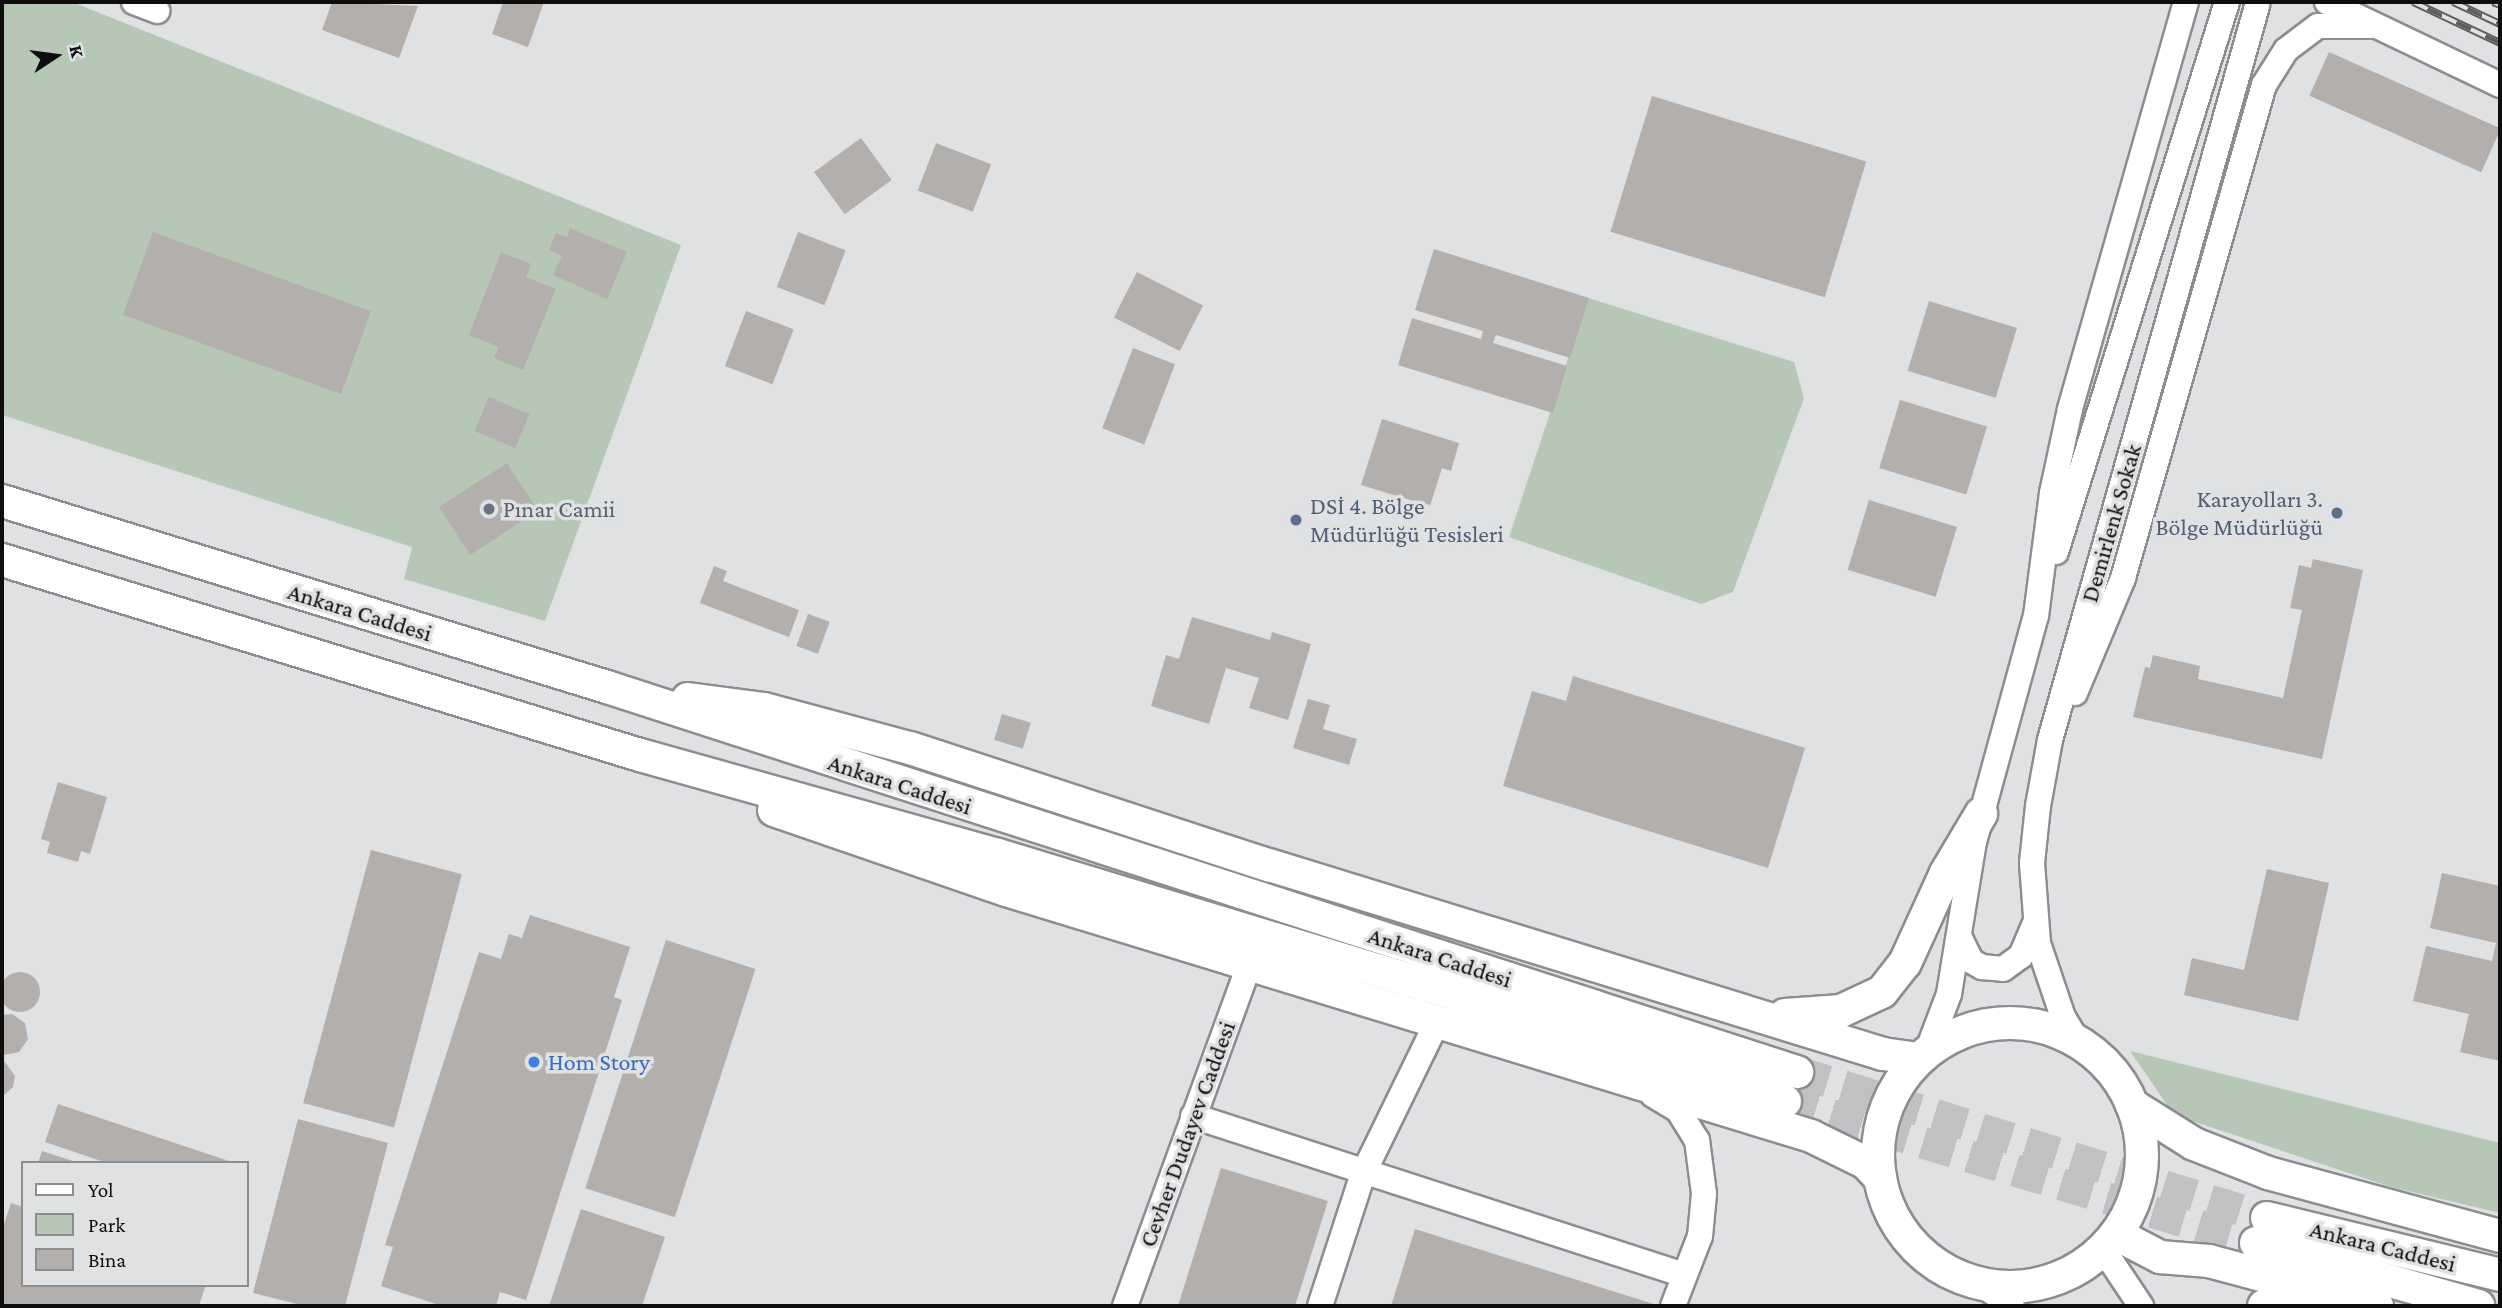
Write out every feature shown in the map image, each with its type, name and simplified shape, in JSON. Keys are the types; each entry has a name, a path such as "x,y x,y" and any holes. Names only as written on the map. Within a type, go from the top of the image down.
{"main road":[{"name":"Ankara Caddesi","path":"2,501 607,687 1797,1072"},
{"name":"Ankara Caddesi","path":"2,560 640,755 1024,863 1455,994 1785,1101"},
{"path":"607,687 764,709 910,748 1269,865 1883,1054 1923,1055"},
{"path":"640,755 896,855 1623,1076 1811,1136 1866,1163 1880,1178"},
{"path":"1750,1012 1827,1013 1855,1006 1882,992 1905,963 1946,873 1981,814"},
{"path":"2005,1022 2043,1027 2078,1042 2115,1076 2132,1105 2141,1142 2139,1181 2109,1241 2054,1280 2017,1287 1979,1283 1939,1266 1907,1237 1895,1219 1880,1178 1882,1122 1896,1088 1923,1055 1968,1029 2005,1022"},
{"path":"2132,1105 2194,1144 2268,1173 2500,1236"},
{"name":"Ankara Caddesi","path":"2478,1306 2261,1230 2500,1275"},
{"path":"2109,1241 2160,1257 2209,1261 2376,1306"},
{"path":"2264,1306 2326,1292"}],"street":[{"path":"134,2 158,11"},
{"path":"1923,1055 1947,1002 1981,814 2036,616 2052,493 2070,409 2186,2"},
{"name":"Demirlenk Sokak","path":"2036,616 2227,2"},
{"path":"2327,2 2371,26 2500,85"},
{"name":"Demirlenk Sokak","path":"2078,1042 2048,980 2035,922 2034,834 2050,740 2257,6"},
{"path":"2050,740 2099,643 2123,578 2264,85 2286,50 2318,26 2371,26"},
{"path":"1960,938 1971,961 2003,970 2021,956 2035,922"},
{"name":"Cevher Dudayev Caddesi","path":"1125,1306 1250,962"},
{"path":"1320,1306 1363,1174 1438,1020"},
{"path":"1623,1076 1678,1110 1697,1140 1703,1194 1701,1222 1673,1306"},
{"path":"1193,1116 1363,1174 1684,1275"},
{"path":"2109,1241 2141,1306"},
{"path":"1979,1283 2012,1306"}],"green space":[{"path":"2,2 72,2 681,245 545,621 404,579 412,547 2,415"},
{"path":"1588,298 1794,362 1804,398 1733,592 1701,604 1509,537"},
{"path":"2130,1051 2500,1143 2500,1213 2391,1187 2174,1115"}],"building":[{"path":"332,2 418,6 399,58 322,30"},
{"path":"503,2 544,2 528,47 492,34"},
{"path":"2329,52 2500,128 2481,172 2309,96"},
{"path":"1652,96 1866,161 1825,297 1610,232"},
{"path":"861,138 892,180 845,214 814,172"},
{"path":"936,143 991,164 973,212 918,191"},
{"path":"570,228 627,252 607,299 553,275 562,256 549,250 556,233 567,237"},
{"path":"153,232 371,311 341,394 123,315"},
{"path":"798,232 846,250 824,305 777,287"},
{"path":"1434,249 1589,298 1570,358 1496,335 1493,343 1567,366 1553,413 1398,365 1412,318 1481,339 1483,331 1415,310"},
{"path":"501,252 531,264 526,277 556,289 523,370 494,358 499,347 469,335"},
{"path":"1137,272 1203,306 1180,351 1114,317"},
{"path":"1929,301 2017,328 1996,398 1908,371"},
{"path":"746,311 794,329 772,384 725,366"},
{"path":"1133,348 1175,364 1144,444 1102,428"},
{"path":"489,397 530,414 515,448 475,431"},
{"path":"1900,400 1987,427 1966,495 1879,468"},
{"path":"1382,419 1459,443 1451,471 1442,468 1430,506 1361,485"},
{"name":"Pınar Camii","path":"507,463 538,511 470,555 439,507"},
{"path":"1869,500 1957,527 1936,597 1848,570"},
{"path":"2313,559 2363,570 2322,759 2133,717 2145,667 2150,668 2153,655 2200,666 2198,679 2283,698 2302,610 2290,608 2299,565 2311,568"},
{"path":"714,566 727,571 723,581 799,610 789,637 700,603"},
{"path":"808,614 830,622 818,654 796,646"},
{"path":"1192,617 1270,640 1272,632 1311,644 1288,720 1249,708 1259,678 1226,668 1209,724 1151,706 1166,655 1179,659"},
{"path":"1573,676 1805,748 1768,868 1503,786 1532,691 1566,701"},
{"path":"1308,699 1330,705 1323,729 1357,739 1349,765 1293,748"},
{"path":"1002,714 1031,723 1023,749 994,740"},
{"path":"58,782 107,797 90,854 81,851 78,862 47,853 50,842 41,839"},
{"path":"371,850 462,874 394,1127 303,1103"},
{"path":"2267,869 2329,883 2298,1021 2184,995 2192,958 2244,970"},
{"path":"2442,873 2500,886 2500,1061 2460,1052 2469,1014 2413,1001 2426,946 2492,961 2496,943 2430,928"},
{"path":"530,915 630,947 614,997 622,1000 526,1300 500,1292 496,1306 442,1306 381,1286 393,1247 385,1245 479,952 501,959 509,934 522,938"},
{"path":"666,940 755,969 675,1217 585,1188"},
{"path":"20,972 28,973 34,978 39,984 39,1000 34,1006 28,1011 20,1012 12,1011 6,1006 1,1000 0,992 1,984 6,978 12,973"},
{"path":"12,1014 25,1023 28,1039 19,1052 4,1055 2,1015"},
{"path":"2,1058 15,1076 13,1087 2,1097"},
{"path":"58,1104 229,1161 101,1161 45,1142"},
{"path":"298,1119 388,1143 345,1306 305,1306 253,1293"},
{"path":"42,1151 73,1161 39,1161"},
{"path":"1221,1168 1328,1201 1295,1306 1178,1306"},
{"path":"11,1203 21,1206 21,1287 205,1287 199,1306 2,1306 2,1230"},
{"path":"581,1209 665,1237 642,1306 549,1306"},
{"path":"1415,1229 1660,1306 1391,1306"}],"tunnel":[{"path":"1797,1072 2267,1218"},
{"path":"1785,1101 2256,1243"}],"railway":[{"path":"2413,2 2500,43"},
{"path":"2453,2 2500,24"},
{"path":"2493,2 2500,5"}],"place":[{"name":"Pınar Camii","path":"489,509"},
{"name":"Karayolları 3. Bölge Müdürlüğü","path":"2337,513"},
{"name":"DSİ 4. Bölge Müdürlüğü Tesisleri","path":"1296,520"},
{"name":"Hom Story","path":"534,1062"}]}
